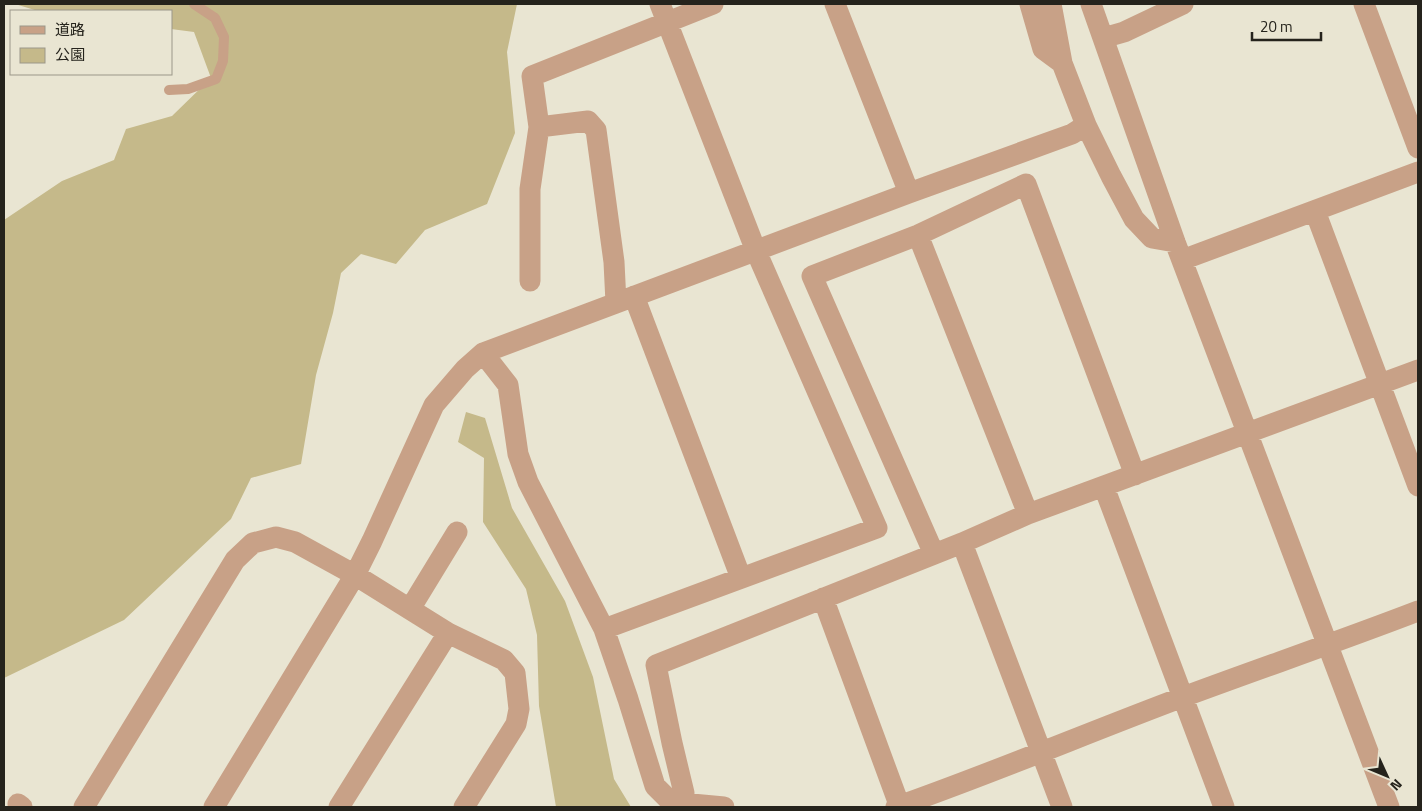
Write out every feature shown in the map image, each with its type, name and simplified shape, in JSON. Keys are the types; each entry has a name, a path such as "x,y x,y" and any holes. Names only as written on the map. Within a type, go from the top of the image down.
{"street":[{"path":"530,281 530,189 539,127 532,76 663,13 713,4"},
{"path":"835,4 909,193"},
{"path":"1030,4 1043,49 1062,63"},
{"path":"1051,4 1062,63 1086,124 1111,176 1134,219 1152,238 1178,251 1315,211 1418,172"},
{"path":"1091,4 1178,251 1389,807"},
{"path":"1103,38 1124,32 1184,4"},
{"path":"1364,4 1418,148"},
{"path":"604,629 877,528 756,251 663,13"},
{"path":"539,127 588,121 596,130 614,262 625,300 741,578"},
{"path":"214,807 355,575 434,406 465,370 483,354 909,193 1072,134 1086,124"},
{"path":"934,554 812,276 918,235 1026,184 1135,475"},
{"path":"1315,211 1418,486"},
{"path":"918,235 1028,514"},
{"path":"483,354 508,385 518,454 528,482 604,629 655,786 668,799 681,803 724,807"},
{"path":"681,803 684,793 656,664 962,543 1028,514 1418,370"},
{"path":"1104,487 1224,807"},
{"path":"410,608 457,532"},
{"path":"84,807 235,560 254,543 276,537 295,542 355,575 448,633 504,660 515,673 519,710 516,724 464,807"},
{"path":"962,543 1062,807"},
{"path":"823,598 899,807 1183,697 1327,646 1418,611"},
{"path":"339,807 448,633"}],"lane":[{"path":"169,90 188,89 216,79 223,61 224,37 215,18 194,4"}],"green space":[{"path":"15,4 517,4 507,52 515,133 487,204 425,230 396,264 361,254 341,273 333,313 316,375 301,464 251,478 231,519 124,620 4,678 4,220 62,181 114,160 126,129 172,116 211,78 194,32 172,29 172,10 35,10"},
{"path":"466,412 485,418 512,508 565,601 593,677 614,779 631,807 556,807 539,706 537,635 526,589 483,522 484,458 458,442"}]}
